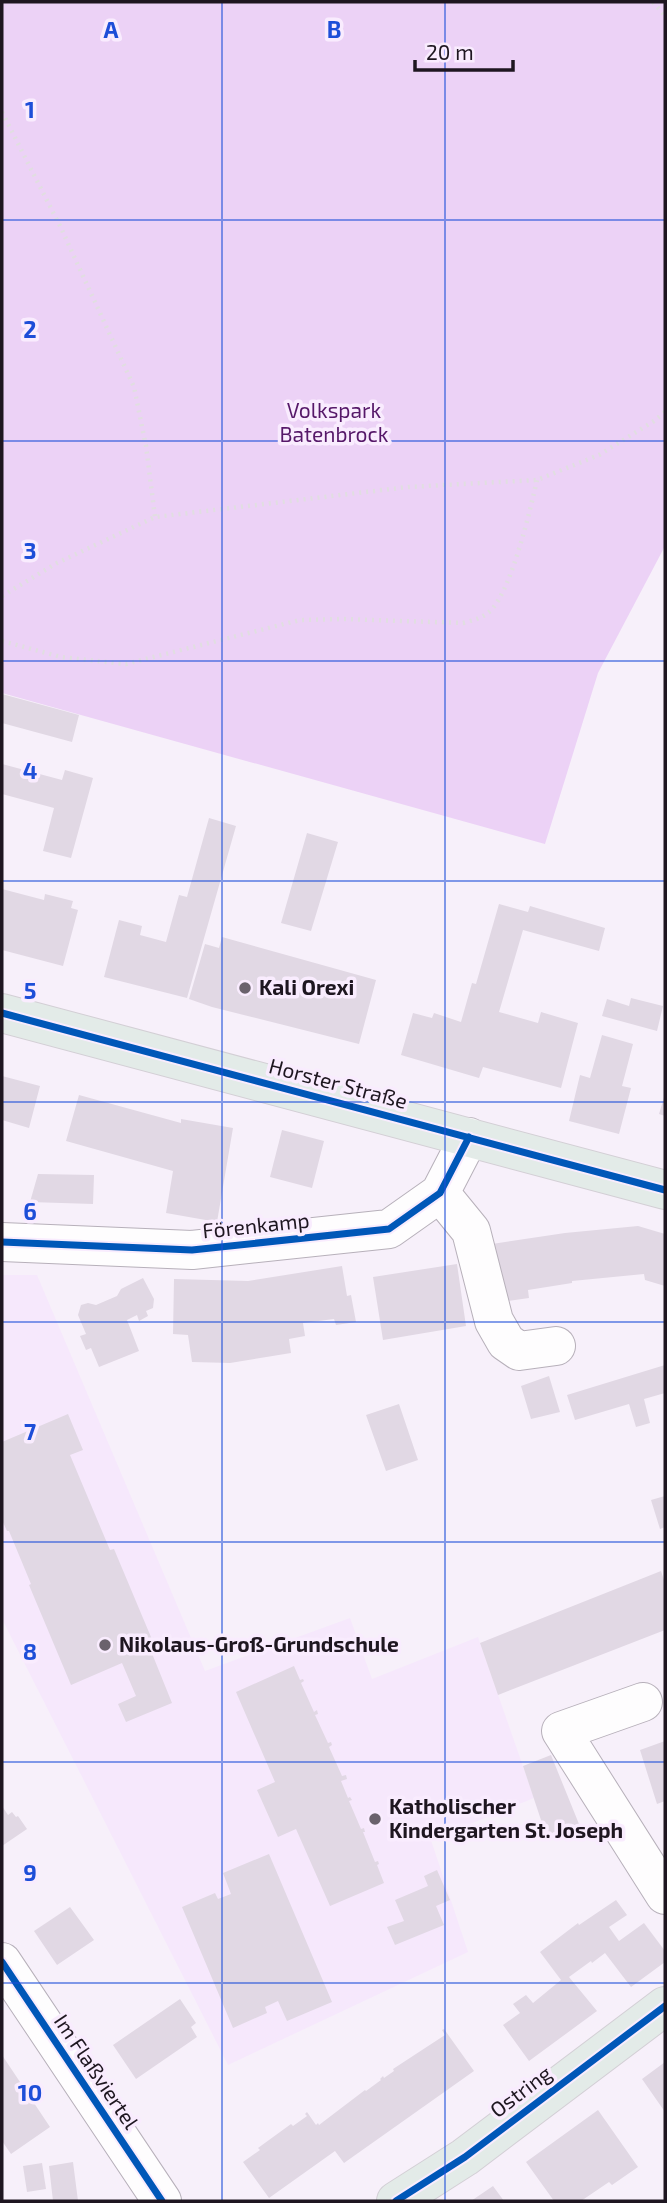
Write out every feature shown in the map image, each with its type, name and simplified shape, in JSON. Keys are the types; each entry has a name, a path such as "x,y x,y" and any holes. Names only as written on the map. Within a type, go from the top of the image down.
{"main road":[{"name":"Horster Straße","path":"2,1013 665,1190"},
{"name":"Ostring","path":"396,2201 464,2157 665,2006"}],"street":[{"name":"Förenkamp","path":"2,1242 192,1250 389,1229 440,1193 469,1138"},
{"path":"440,1193 471,1231 494,1321 506,1342 519,1350 556,1346"},
{"path":"643,1702 561,1731 665,1895"},
{"name":"Im Flaßviertel","path":"2,1962 162,2201"}],"path":[{"path":"653,2 665,16"},
{"path":"2,112 61,228 134,387 146,446 155,517"},
{"path":"2,596 57,563 155,517 408,487 537,480 599,455 665,412"},
{"path":"2,641 61,657 126,664 300,620 463,623 480,619 500,598 528,516 537,480"}],"shaded area":[{"path":"2,1275 37,1275 205,1671 350,1618 372,1679 478,1637 534,1798 431,1840 468,1952 228,2065 2,1619"}],"green space":[{"name":"Volkspark Batenbrock","path":"2,2 665,2 665,546 598,673 545,844 2,693"}],"building":[{"path":"2,694 79,715 72,742 2,723"},
{"path":"2,764 62,780 65,770 93,778 71,858 43,851 54,808 2,794"},
{"path":"209,818 236,826 187,998 104,977 119,920 142,926 140,935 166,942 179,895 187,897"},
{"path":"307,833 338,842 311,931 281,923"},
{"path":"2,889 44,900 45,894 73,901 71,908 78,910 63,966 2,950"},
{"path":"499,904 528,912 530,906 605,928 599,951 523,930 499,1012 538,1023 541,1012 578,1023 561,1088 483,1067 479,1078 401,1055 413,1013 432,1018 434,1013 461,1022 472,983 476,984"},
{"path":"222,937 376,980 359,1044 189,999 205,944 219,948"},
{"path":"631,998 663,1006 657,1031 602,1016 607,999 629,1006"},
{"path":"602,1035 633,1044 622,1086 631,1088 619,1134 569,1121 580,1075 590,1078"},
{"path":"2,1076 40,1086 29,1128 2,1120"},
{"path":"665,1094 665,1116 659,1114"},
{"path":"79,1095 181,1123 181,1119 233,1128 217,1222 166,1213 173,1171 66,1141"},
{"path":"282,1130 324,1141 312,1188 270,1177"},
{"path":"38,1174 94,1175 93,1204 30,1202"},
{"path":"638,1226 665,1234 665,1286 645,1280 644,1274 572,1281 528,1290 529,1298 501,1302 492,1244"},
{"path":"457,1264 466,1326 383,1340 373,1277"},
{"path":"342,1266 347,1296 351,1295 356,1322 336,1325 334,1319 303,1323 305,1336 289,1339 291,1353 230,1363 192,1362 188,1335 173,1334 174,1279 248,1281"},
{"path":"143,1278 154,1299 153,1308 146,1311 148,1316 139,1321 137,1315 127,1320 139,1351 99,1367 91,1348 86,1350 80,1336 86,1334 78,1315 81,1305 96,1305 117,1296 121,1289"},
{"path":"665,1365 665,1393 644,1399 650,1423 636,1427 629,1404 575,1420 567,1395"},
{"path":"549,1376 560,1412 531,1419 521,1386"},
{"path":"399,1404 418,1460 386,1471 366,1415"},
{"path":"68,1414 83,1450 70,1455 110,1550 114,1549 156,1649 151,1651 172,1703 126,1722 118,1704 136,1696 122,1663 71,1685 9,1531 2,1520 2,1442"},
{"path":"665,1496 665,1527 660,1529 651,1500"},
{"path":"661,1571 665,1583 665,1630 498,1695 480,1643"},
{"path":"294,1666 300,1680 304,1681 301,1683 314,1712 317,1710 318,1714 315,1715 328,1743 331,1742 329,1747 342,1776 346,1775 347,1779 341,1781 348,1798 352,1800 349,1801 361,1829 364,1828 363,1832 375,1862 378,1861 384,1883 330,1906 296,1829 278,1837 257,1790 275,1782 236,1692"},
{"path":"665,1741 665,1801 657,1804 640,1750"},
{"path":"551,1755 579,1824 546,1835 523,1766"},
{"path":"2,1806 8,1815 12,1812 18,1816 27,1829 2,1846"},
{"path":"269,1854 332,2002 287,2021 278,2001 265,2007 267,2013 233,2028 182,1907 215,1893 218,1899 231,1894 223,1873"},
{"path":"437,1870 450,1900 436,1906 444,1925 395,1945 387,1927 404,1921 395,1900 428,1886 424,1876"},
{"path":"616,1900 627,1915 609,1927 619,1941 644,1923 665,1951 665,1962 631,1987 605,1953 569,1977 597,2011 529,2061 503,2025 520,2013 513,2004 526,1995 533,2003 561,1980 540,1952 578,1923 579,1925"},
{"path":"70,1907 94,1940 57,1965 34,1931"},
{"path":"180,1999 196,2023 191,2027 197,2037 136,2079 113,2045"},
{"path":"444,2029 474,2071 344,2163 335,2151 269,2198 243,2162 291,2124 293,2126 307,2116 307,2112 316,2125 319,2125 383,2076 384,2078 394,2071 393,2069 445,2035 442,2030"},
{"path":"2,2055 50,2127 11,2154 2,2141"},
{"path":"665,2062 665,2112 642,2079"},
{"path":"598,2110 638,2167 612,2185 609,2182 581,2201 554,2201 526,2162"},
{"path":"73,2162 78,2201 53,2201 49,2166"},
{"path":"42,2163 46,2189 27,2192 23,2166"},
{"path":"493,2186 504,2201 471,2201"}],"cycle path":[{"path":"2,1013 665,1190"},
{"path":"2,1242 192,1250 389,1229 440,1193 469,1137"},
{"path":"2,1962 162,2201"},
{"path":"396,2201 465,2157 665,2006"}],"place":[{"name":"Kali Orexi","path":"245,988"},
{"name":"Nikolaus-Groß-Grundschule","path":"105,1645"},
{"name":"Katholischer Kindergarten St. Joseph","path":"375,1819"}]}
